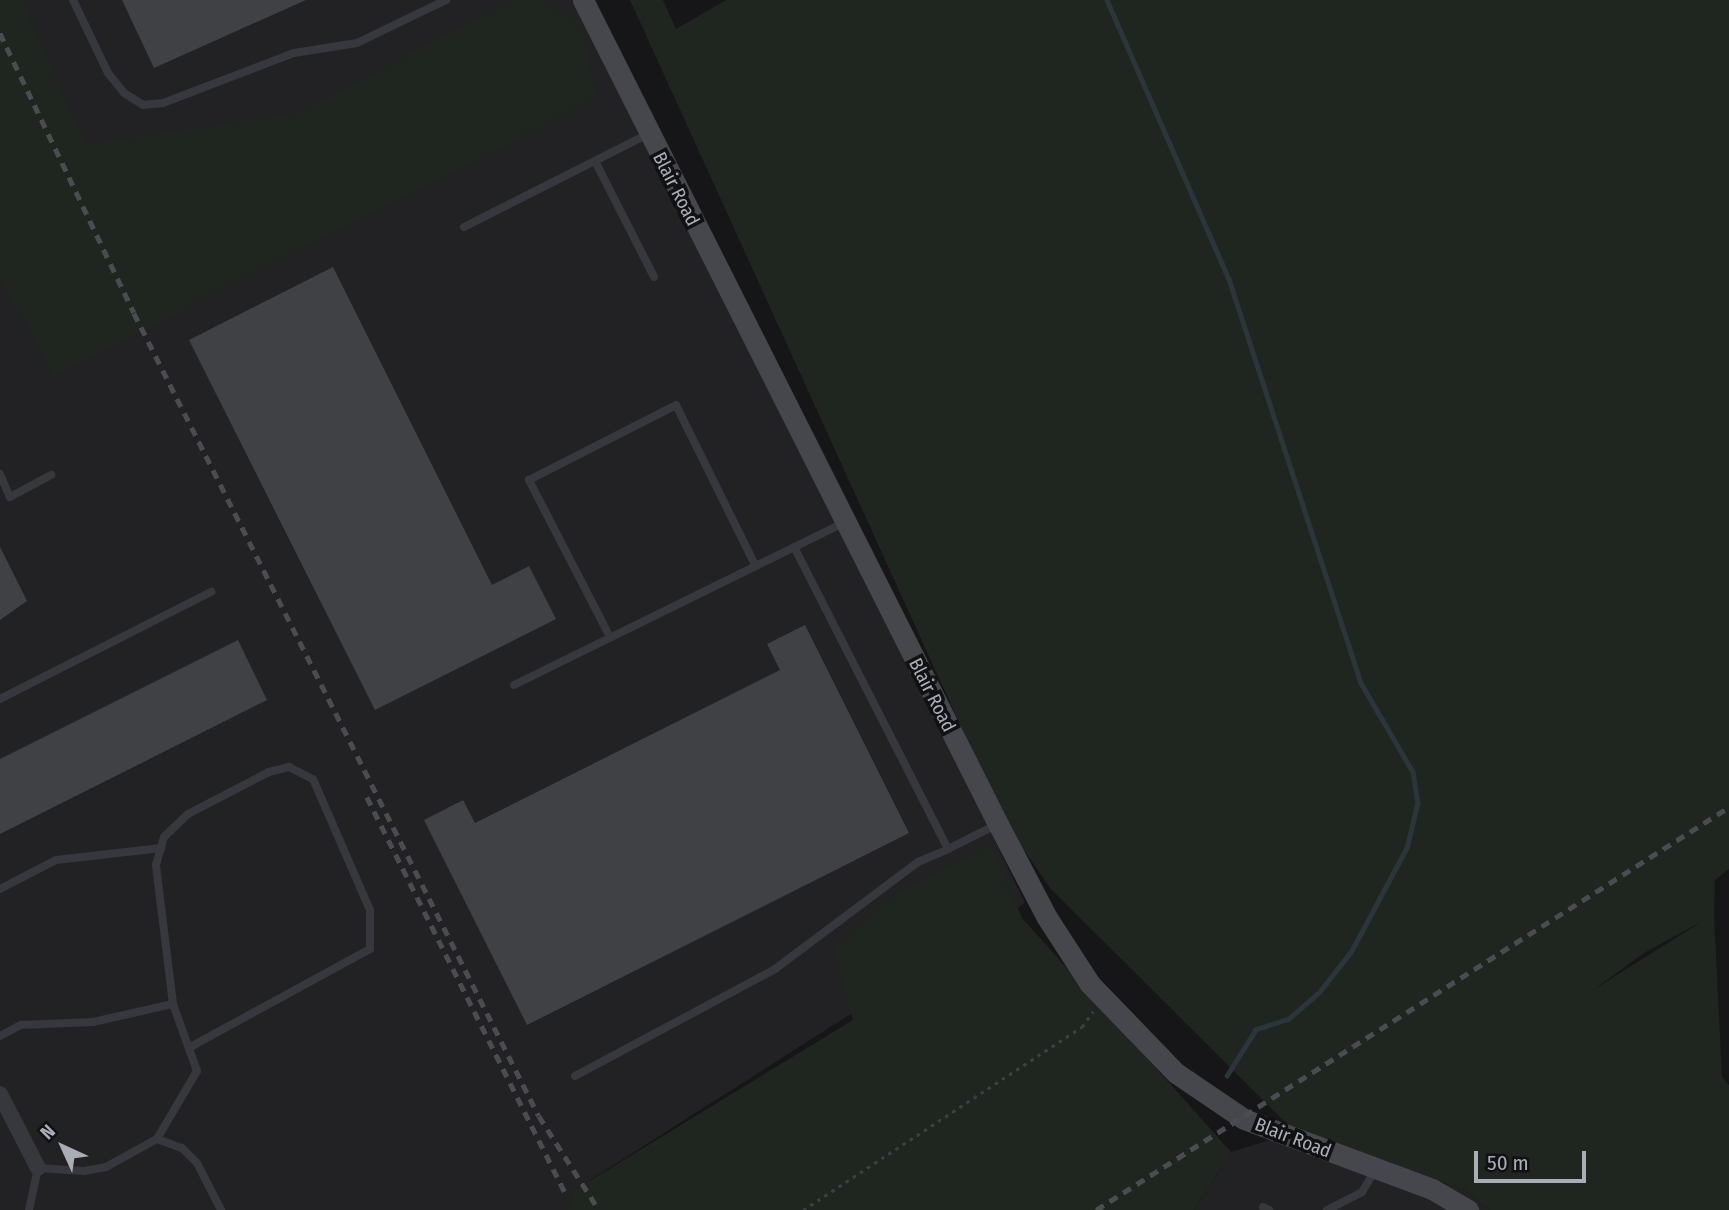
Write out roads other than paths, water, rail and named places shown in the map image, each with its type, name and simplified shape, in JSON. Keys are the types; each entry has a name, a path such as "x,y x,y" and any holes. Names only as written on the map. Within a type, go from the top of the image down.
{"street":[{"name":"Blair Road","path":"583,0 844,523 1045,916 1099,995 1176,1073 1244,1119 1432,1189 1468,1210"},
{"path":"0,1094 38,1168"}],"lane":[{"path":"73,0 108,73 124,93 143,105 163,103 294,53 357,43 446,0"},
{"path":"464,227 648,134"},
{"path":"596,161 654,276"},
{"path":"610,637 528,480 676,405 754,564"},
{"path":"0,474 10,497 51,475"},
{"path":"514,685 719,586 754,564 844,523"},
{"path":"794,547 948,849"},
{"path":"0,699 211,592"},
{"path":"29,1210 38,1168 84,1171 106,1167 157,1139 197,1071 173,1004 156,865 164,837 188,814 289,767 313,779 370,910 370,949 190,1047"},
{"path":"575,1076 775,969 918,862 998,824"},
{"path":"0,890 56,860 161,848"},
{"path":"0,1036 20,1025 93,1022 173,1004"},
{"path":"157,1139 182,1148 197,1163 221,1210"},
{"path":"1327,1210 1362,1192 1377,1169"}],"waterway":[{"path":"1107,0 1229,279 1361,683 1413,772 1418,803 1407,848 1352,951 1320,992 1289,1019 1256,1030 1227,1076"}],"railway":[{"path":"0,33 134,313 539,1116 599,1210"},
{"path":"367,797 567,1196"},
{"path":"1096,1210 1729,807"}]}
